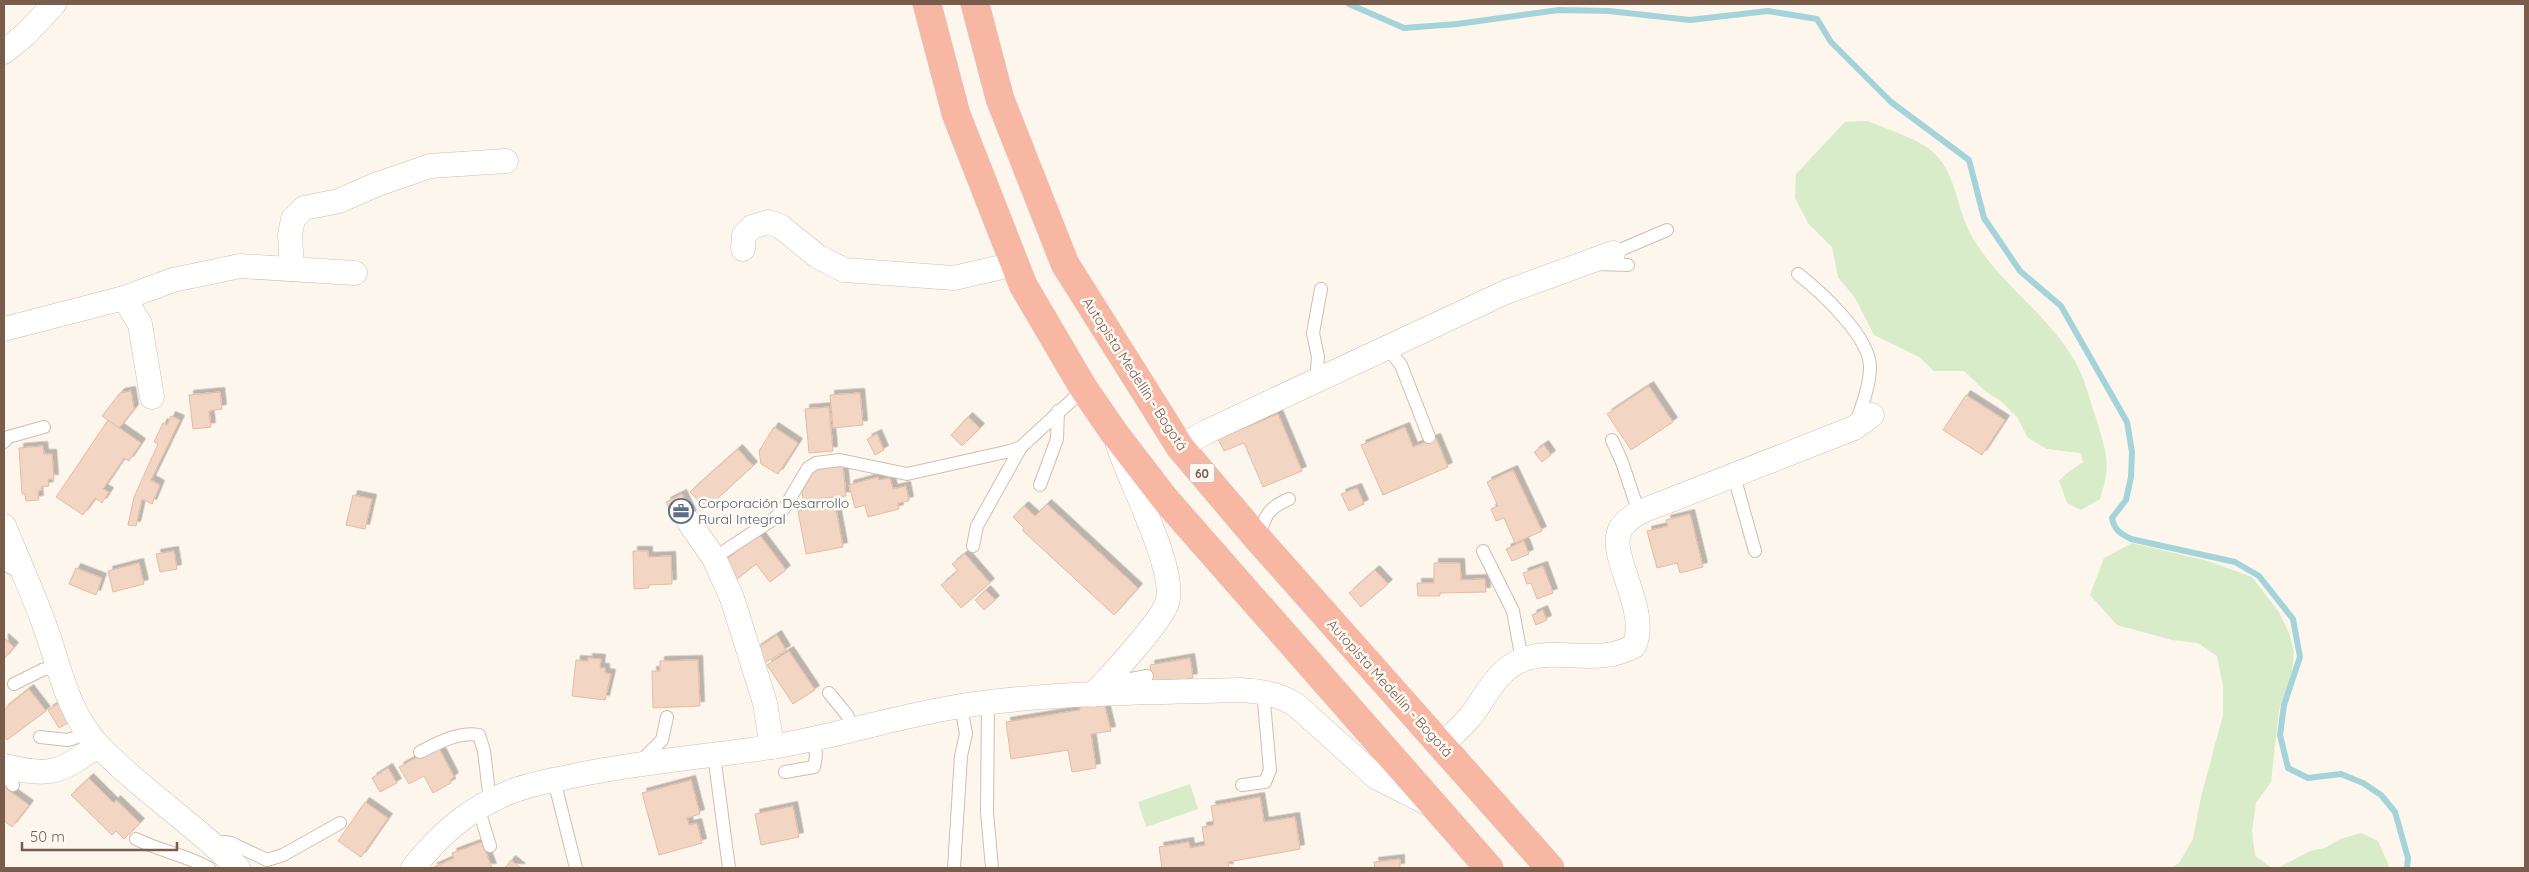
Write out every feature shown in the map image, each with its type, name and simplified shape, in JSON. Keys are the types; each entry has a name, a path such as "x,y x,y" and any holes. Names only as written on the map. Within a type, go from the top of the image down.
{"highway":[{"path":"927,4 956,114 1023,285 1084,389 1164,499 1463,841 1489,868"},
{"name":"Autopista Medellín - Bogotá","path":"975,4 1000,99 1065,264 1180,447 1258,539 1550,868"}],"street":[{"path":"4,52 51,5"},
{"path":"292,269 290,235 293,219 304,208 339,202 375,185 430,166 506,161"},
{"path":"743,249 744,236 752,226 768,222 780,226 817,256 844,270 954,278 1015,264"},
{"path":"1180,447 1506,292 1611,259"},
{"path":"4,329 124,298 173,280 240,266 355,273"},
{"path":"124,298 140,324 152,397"},
{"path":"1441,746 1470,716 1499,677 1522,660 1537,656 1615,655 1634,646 1638,637 1639,618 1619,550 1618,539 1620,529 1639,513 1863,422"},
{"path":"1100,687 1157,619 1166,605 1170,593 1160,553 1115,434"},
{"path":"689,522 714,558 732,598 765,703 772,747"},
{"path":"4,526 13,566 44,623 56,666 70,702 93,739 160,802 212,857 238,868"},
{"path":"412,868 432,844 465,815 511,792 554,780 637,765 772,747 961,706 1100,687 1263,691 1282,696 1296,705 1376,777 1435,807"},
{"path":"9,773 48,772 69,766 93,739"}],"lane":[{"path":"1611,259 1666,230"},
{"path":"1798,274 1846,321 1868,356 1870,366 1863,422"},
{"path":"1316,381 1318,357 1313,333 1321,289"},
{"path":"1387,347 1401,365 1428,437"},
{"path":"972,546 977,526 1021,447 1084,389"},
{"path":"1040,485 1057,439 1058,411"},
{"path":"4,442 8,437 44,427"},
{"path":"1612,440 1622,462 1639,513"},
{"path":"714,558 723,554 776,518 785,507 808,468 816,463 840,460 907,474 1021,447"},
{"path":"1734,476 1755,551"},
{"path":"1258,539 1266,515 1274,506 1289,499"},
{"path":"1484,551 1513,611 1522,660"},
{"path":"14,684 42,670 56,666"},
{"path":"1100,687 1147,676"},
{"path":"1242,785 1265,782 1270,770 1263,691"},
{"path":"829,694 846,715 853,730"},
{"path":"988,703 987,812 992,868"},
{"path":"954,868 960,756 966,734 961,706"},
{"path":"637,765 662,740 667,717"},
{"path":"420,752 456,736 468,733 479,735 484,751 484,804 490,846"},
{"path":"40,737 68,740 93,739"},
{"path":"785,772 814,766 816,756 815,739"},
{"path":"714,755 730,868"},
{"path":"554,780 576,868"},
{"path":"136,839 149,846 178,854 212,857 224,842 231,843 267,860 283,855 340,824"},
{"path":"1463,841 1471,868"}],"green space":[{"path":"1867,121 1912,139 1929,149 1942,162 1952,181 1966,224 1980,250 2005,280 2058,336 2074,360 2085,384 2105,449 2107,467 2100,499 2081,510 2067,503 2059,481 2083,462 2080,453 2047,449 2028,438 2017,417 1964,371 1934,371 1919,357 1874,335 1855,298 1838,277 1832,247 1808,223 1795,198 1796,174 1845,122"},
{"path":"2132,543 2208,561 2252,577 2279,612 2289,633 2294,652 2292,672 2279,710 2271,782 2256,803 2252,831 2255,856 2272,868 2171,868 2179,863 2193,839 2201,797 2223,715 2223,686 2217,656 2198,643 2172,640 2117,625 2090,595 2104,558"},
{"path":"1190,784 1198,809 1146,827 1138,802"},
{"path":"2361,833 2378,841 2390,868 2278,868 2310,851 2325,848 2340,839"}],"building":[{"path":"1649,386 1673,422 1631,450 1607,414"},
{"path":"131,391 134,409 119,428 102,416 120,393"},
{"path":"220,392 222,409 209,411 211,427 193,429 189,395"},
{"path":"860,393 863,425 833,428 830,395"},
{"path":"1966,395 2005,420 1982,455 1943,430"},
{"path":"829,407 833,451 809,453 805,409"},
{"path":"1278,414 1302,471 1263,487 1244,443 1224,451 1218,439"},
{"path":"171,416 180,420 151,480 160,485 152,504 142,499 136,526 128,525 134,497 158,444 154,442 163,423 167,425"},
{"path":"968,417 980,428 962,446 951,435"},
{"path":"108,420 141,443 129,461 124,458 103,489 109,492 102,503 95,498 83,515 56,497"},
{"path":"774,427 798,443 778,474 761,464 759,451"},
{"path":"1405,427 1413,447 1436,438 1448,467 1383,495 1361,445"},
{"path":"877,434 884,450 875,455 867,439"},
{"path":"1544,445 1551,455 1542,462 1534,452"},
{"path":"43,446 44,454 52,454 54,479 48,479 49,486 41,487 42,490 38,491 39,500 26,501 25,494 22,494 19,448"},
{"path":"738,449 753,466 706,509 690,492"},
{"path":"843,466 846,496 803,500 801,484 813,469"},
{"path":"1513,470 1542,531 1515,543 1504,518 1496,521 1491,509 1498,506 1487,482"},
{"path":"878,477 879,480 890,478 893,489 906,486 909,501 898,503 899,509 868,517 865,505 855,508 849,485"},
{"path":"1357,488 1364,504 1349,511 1341,494"},
{"path":"682,494 692,515 676,523 666,502"},
{"path":"353,495 372,499 365,529 346,525"},
{"path":"835,504 843,547 806,554 798,511"},
{"path":"1047,504 1138,588 1114,615 1022,530 1024,528 1013,517 1024,506 1035,516"},
{"path":"1690,514 1703,567 1680,573 1677,563 1657,568 1647,531 1668,526 1666,520"},
{"path":"759,534 786,570 770,582 756,564 735,581 722,563"},
{"path":"1524,541 1529,554 1512,561 1506,549"},
{"path":"174,551 177,569 160,572 156,554"},
{"path":"633,551 648,551 648,557 671,556 672,584 649,585 649,588 634,589"},
{"path":"965,554 990,583 961,608 941,585 958,571 952,564"},
{"path":"139,563 144,584 113,592 108,571"},
{"path":"1434,563 1460,563 1461,580 1485,579 1486,592 1440,593 1440,596 1418,596 1417,583 1434,583"},
{"path":"1543,566 1553,593 1537,599 1531,583 1527,584 1523,573"},
{"path":"76,568 102,578 96,595 69,584"},
{"path":"1375,570 1388,584 1361,607 1349,593"},
{"path":"986,590 995,600 984,610 975,600"},
{"path":"1543,610 1547,620 1536,625 1532,615"},
{"path":"777,635 786,650 765,663 756,649"},
{"path":"4,638 14,647 4,659"},
{"path":"789,651 815,690 793,704 767,665"},
{"path":"588,658 601,659 600,668 605,668 605,673 611,674 605,700 572,696 576,660 588,661"},
{"path":"1190,658 1193,678 1153,685 1150,665"},
{"path":"698,660 700,706 653,708 652,671 660,671 660,661"},
{"path":"29,689 46,711 7,740 4,736 4,709"},
{"path":"61,702 72,721 59,728 48,710"},
{"path":"1079,703 1104,703 1111,731 1091,734 1096,768 1072,772 1068,750 1011,759 1006,722 1080,710"},
{"path":"438,746 454,777 450,780 451,783 433,793 424,776 409,784 399,767"},
{"path":"388,768 397,783 380,792 372,778"},
{"path":"89,778 114,803 116,800 140,823 124,839 116,831 112,835 71,795"},
{"path":"691,780 700,814 687,818 689,825 697,823 702,843 659,855 642,793"},
{"path":"4,787 29,805 12,827 4,821"},
{"path":"1260,797 1264,822 1295,817 1300,849 1228,862 1229,868 1162,868 1159,847 1189,842 1190,848 1205,845 1202,827 1214,825 1211,806"},
{"path":"365,802 388,818 361,857 338,841"},
{"path":"793,806 799,837 761,845 755,814"},
{"path":"482,842 492,868 432,868 454,858 452,853"},
{"path":"1400,859 1400,868 1375,868 1374,862"},
{"path":"511,860 521,868 505,868"}],"waterway":[{"path":"1349,4 1404,28 1457,24 1559,10 1609,11 1690,20 1768,11 1817,19 1831,42 1891,102 1969,160 1984,218 2020,271 2061,306 2127,422 2132,452 2131,477 2126,500 2112,518 2116,529 2131,539 2235,562 2259,576 2293,619 2300,657 2284,705 2280,735 2288,768 2308,778 2341,774 2363,783 2381,795 2395,812 2408,858 2407,868"}],"place":[{"name":"Corporación Desarrollo Rural Integral","path":"681,511"}]}
